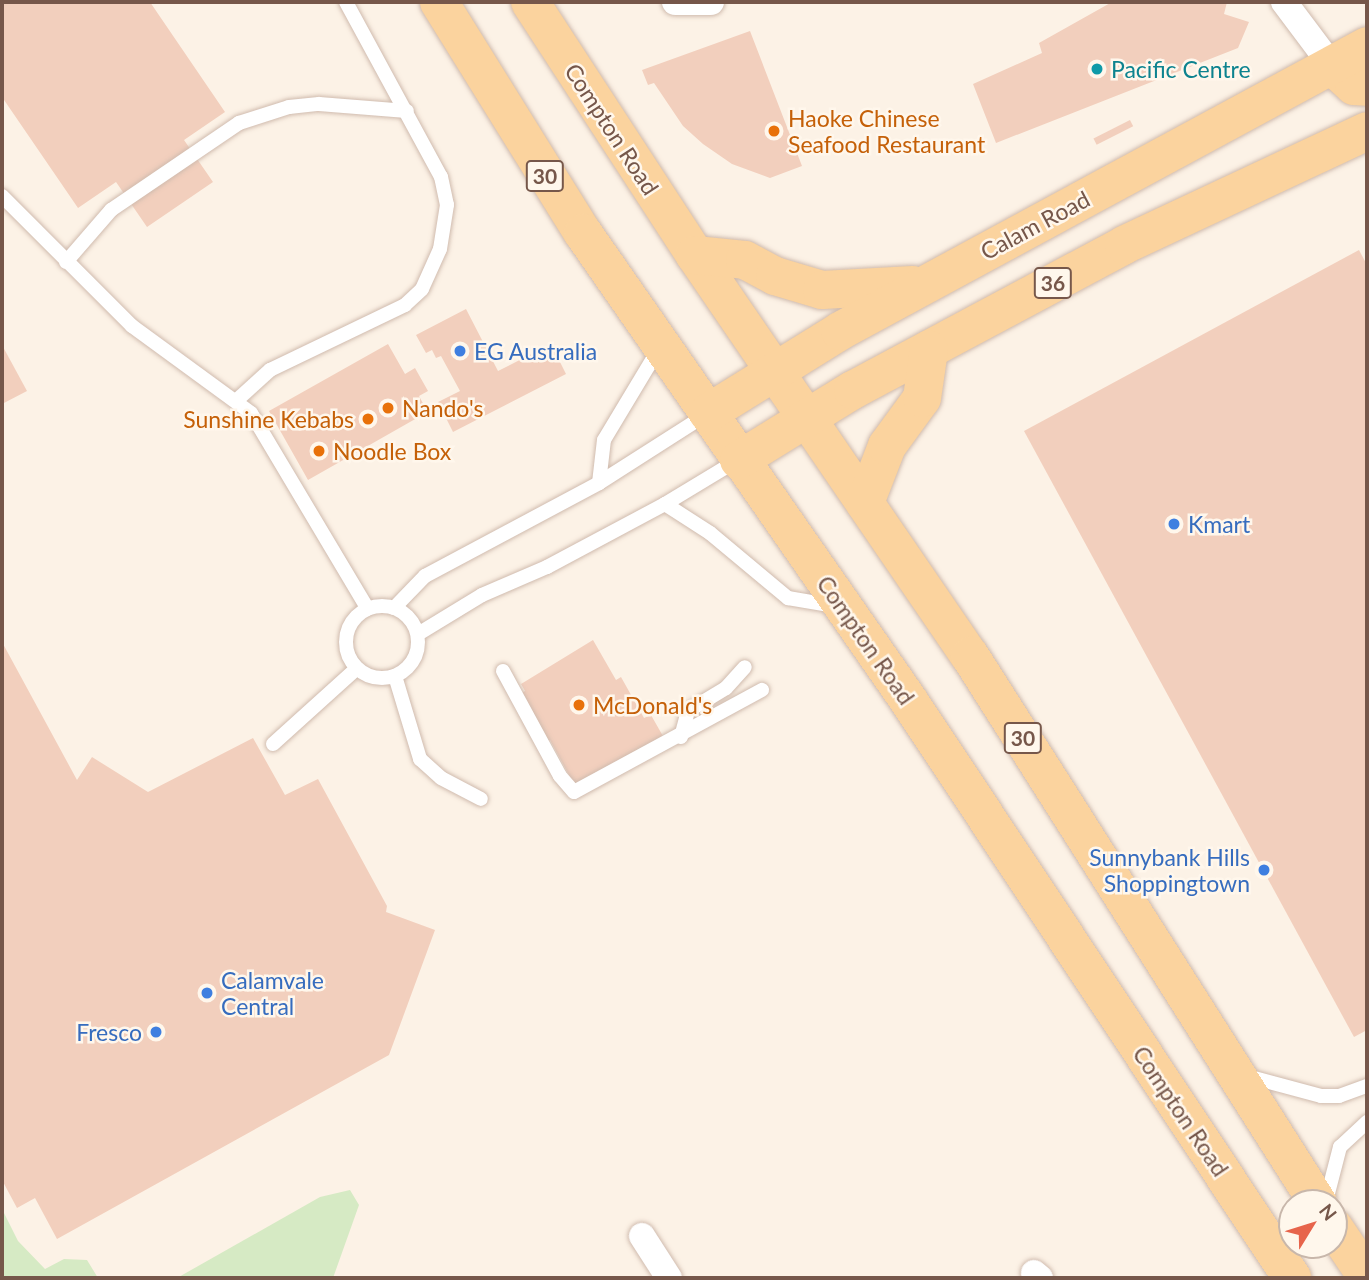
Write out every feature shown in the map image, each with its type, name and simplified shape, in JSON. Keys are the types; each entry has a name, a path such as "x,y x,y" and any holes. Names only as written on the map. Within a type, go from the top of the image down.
{"main road":[{"name":"Compton Road","path":"439,2 524,144 739,460 843,607 1292,1278"},
{"name":"Compton Road","path":"530,2 695,255 970,656 1231,1072 1309,1189"},
{"name":"Calam Road","path":"708,413 774,370 922,286 1367,47"},
{"path":"1332,66 1354,86 1367,87"},
{"name":"36","path":"739,460 807,418 929,350 1124,246 1367,131"},
{"path":"695,255 745,260 775,276 822,290 922,286"},
{"path":"865,503 882,454 922,398 929,350"},
{"path":"1348,1249 1367,1277"}],"street":[{"path":"675,2 711,2"},
{"path":"1284,2 1332,66"},
{"path":"642,1236 669,1278"}],"lane":[{"path":"237,400 270,370 405,306 428,278 444,230 446,193 435,163 346,2"},
{"path":"66,262 111,210 239,123 289,107 319,104 407,111"},
{"path":"2,196 66,262 149,340 237,400 264,430 368,608"},
{"path":"599,483 604,440 661,345"},
{"path":"394,608 425,576 599,483 708,413"},
{"path":"418,634 482,595 547,567 664,505 739,460"},
{"path":"664,505 710,533 788,598 843,607"},
{"path":"368,608 394,608 413,623 418,634 415,658 395,676 374,678 357,668 350,658 347,635 358,615 368,608"},
{"path":"681,737 688,711 719,694 744,667"},
{"path":"273,744 357,668"},
{"path":"503,671 560,776 574,792 681,737 762,690"},
{"path":"395,676 420,759 441,778 481,799"},
{"path":"1231,1072 1321,1096 1339,1096 1367,1086"},
{"path":"1329,1189 1340,1147 1367,1122"}],"green space":[{"path":"350,1190 359,1205 333,1278 177,1278 320,1197"},
{"path":"2,1209 18,1241 45,1269 64,1259 87,1260 98,1278 2,1278"}],"building":[{"path":"2,2 150,2 225,112 184,140 213,182 147,227 116,182 78,208 2,97"},
{"name":"Pacific Centre","path":"1112,2 1227,2 1224,14 1249,22 1238,48 996,143 973,84 1042,53 1039,43"},
{"path":"750,31 802,166 770,178 732,164 703,144 683,126 654,83 648,85 642,70"},
{"path":"1130,120 1133,126 1097,145 1093,139"},
{"path":"1359,250 1367,265 1367,1030 1354,1037 1024,431"},
{"path":"466,309 498,371 551,344 566,374 453,432 438,402 460,391 441,356 436,358 432,350 426,353 416,335"},
{"path":"388,344 405,374 415,368 428,391 419,396 425,407 414,413 417,418 308,480 269,411"},
{"path":"2,345 27,391 2,404"},
{"name":"McDonald's","path":"593,640 616,680 621,677 644,718 651,715 664,738 576,788 550,740 543,744 516,696 525,691 521,684"},
{"name":"Calamvale Central","path":"2,642 77,780 92,757 148,792 253,738 285,795 318,779 387,906 386,912 435,930 389,1055 57,1239 35,1198 17,1208 2,1180"}],"place":[{"name":"Pacific Centre","path":"1097,69"},
{"name":"Haoke Chinese Seafood Restaurant","path":"774,131"},
{"name":"EG Australia","path":"460,351"},
{"name":"Nando's","path":"388,408"},
{"name":"Sunshine Kebabs","path":"368,419"},
{"name":"Noodle Box","path":"319,451"},
{"name":"Kmart","path":"1174,524"},
{"name":"McDonald's","path":"579,705"},
{"name":"Sunnybank Hills Shoppingtown","path":"1264,870"},
{"name":"Calamvale Central","path":"207,993"},
{"name":"Fresco","path":"156,1032"}]}
